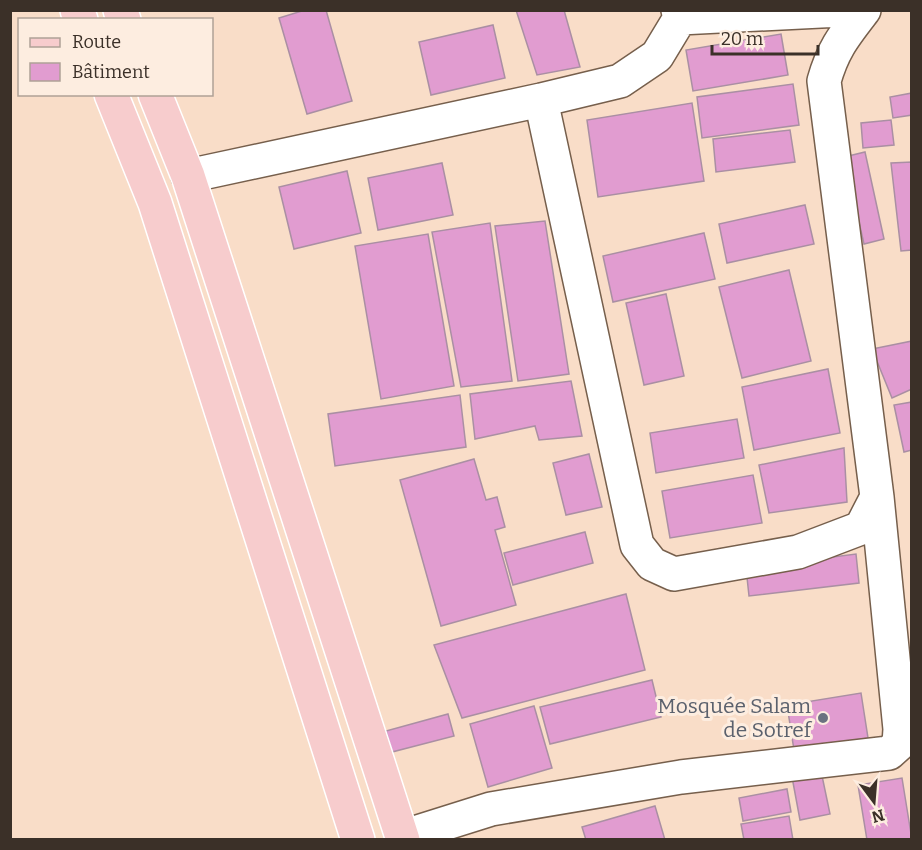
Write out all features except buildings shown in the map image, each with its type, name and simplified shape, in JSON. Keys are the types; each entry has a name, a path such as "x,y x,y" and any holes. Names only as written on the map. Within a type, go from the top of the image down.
{"main road":[{"path":"112,96 155,203 358,840"},
{"path":"156,96 188,176 402,838"}],"street":[{"path":"188,176 620,81 657,56 679,14 841,10"},
{"path":"402,838 491,809 681,777 889,753 899,744 900,729 877,498 824,81 830,58 864,10"},
{"path":"541,100 637,545 652,564 674,574 798,552 861,528 877,498"}],"place":[{"name":"Mosquée Salam de Sotref","path":"823,718"}]}
